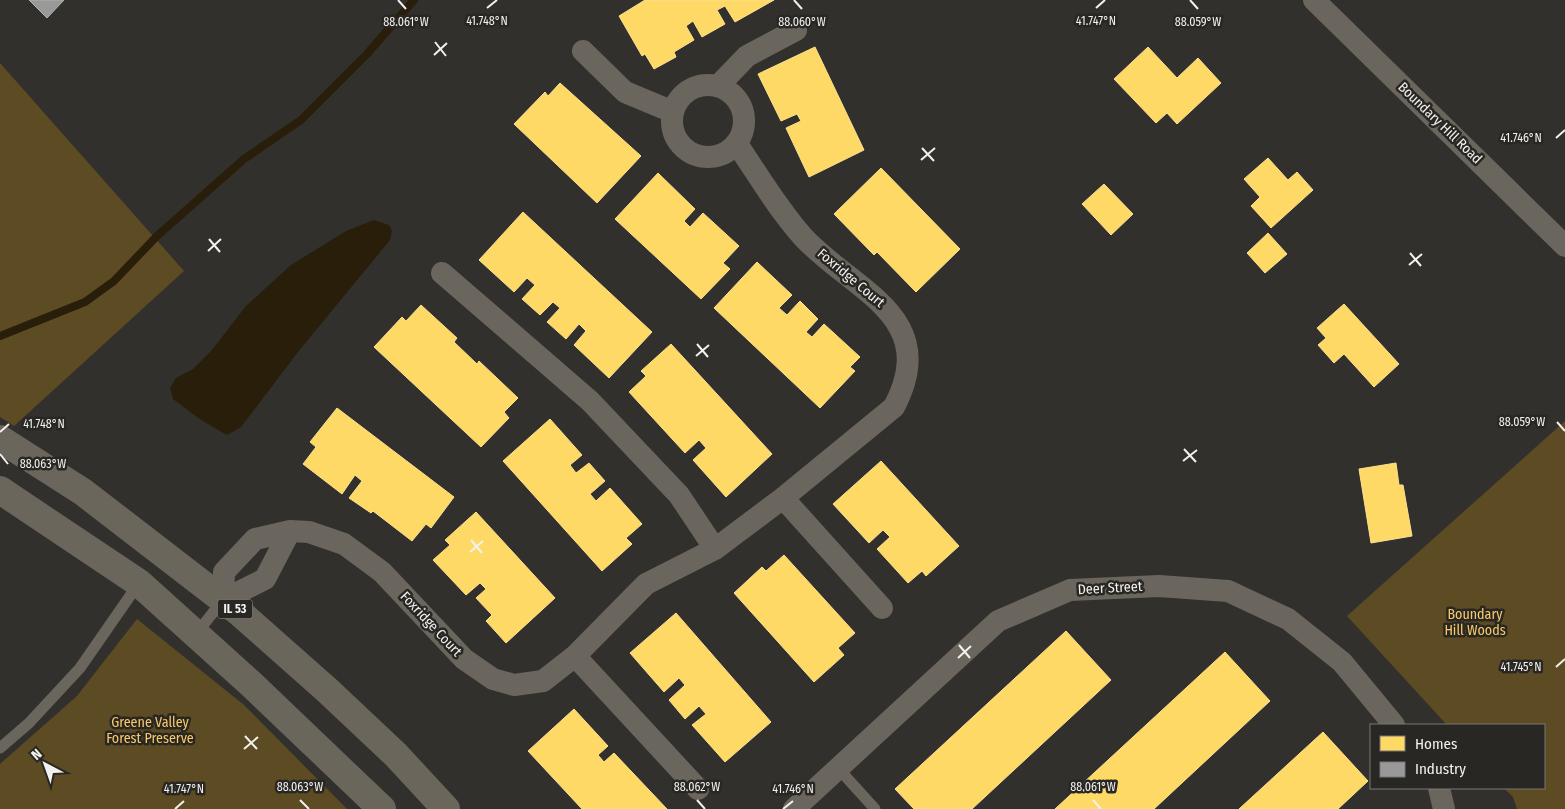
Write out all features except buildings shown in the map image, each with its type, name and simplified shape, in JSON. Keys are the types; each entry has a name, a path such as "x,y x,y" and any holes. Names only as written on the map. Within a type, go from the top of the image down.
{"main road":[{"name":"IL 53","path":"0,439 83,492 223,600 327,690 396,755 446,809"},
{"path":"0,490 139,583 382,809"}],"street":[{"name":"Boundary Hill Road","path":"1314,0 1565,246"},
{"path":"718,86 747,56 796,30"},
{"path":"583,51 625,92 673,112"},
{"path":"706,85 718,86 728,91 737,99 743,110 745,121 743,133 738,144 728,152 717,157 704,158 692,154 682,147 675,137 672,125 673,112 685,93 706,85"},
{"name":"Foxridge Court","path":"223,600 224,572 254,539 290,531 309,532 344,544 382,572 464,659 493,679 514,685 543,681 575,656 646,584 715,549 784,498 894,407 904,388 909,365 904,336 888,309 804,238 773,198 738,144"},
{"path":"442,273 590,401 679,496 715,549"},
{"path":"784,498 882,608"},
{"path":"223,600 265,579 290,531"},
{"name":"Deer Street","path":"794,809 837,767 998,621 1070,590 1158,586 1228,591 1288,618 1342,662 1393,724"},
{"path":"575,656 698,788"},
{"path":"1439,789 1444,809"}],"lane":[{"path":"0,748 29,723 80,668 139,583"},
{"path":"196,634 223,600"},
{"path":"837,767 875,809"}],"green space":[{"path":"0,63 184,271 14,426 0,417"},
{"name":"Boundary Hill Woods","path":"1565,421 1565,809 1517,809 1513,797 1505,789 1545,789 1545,724 1446,724 1347,616"},
{"name":"Greene Valley Forest Preserve","path":"137,619 244,705 347,809 0,809 0,764 77,696"}],"shaded area":[{"path":"374,220 389,225 392,231 390,240 298,352 241,427 227,435 201,420 173,399 170,388 176,378 193,369 212,350 246,306 291,265 346,231"}],"waterway":[{"path":"0,336 85,302 114,281 157,236 244,159 301,120 366,55 414,0"}]}
